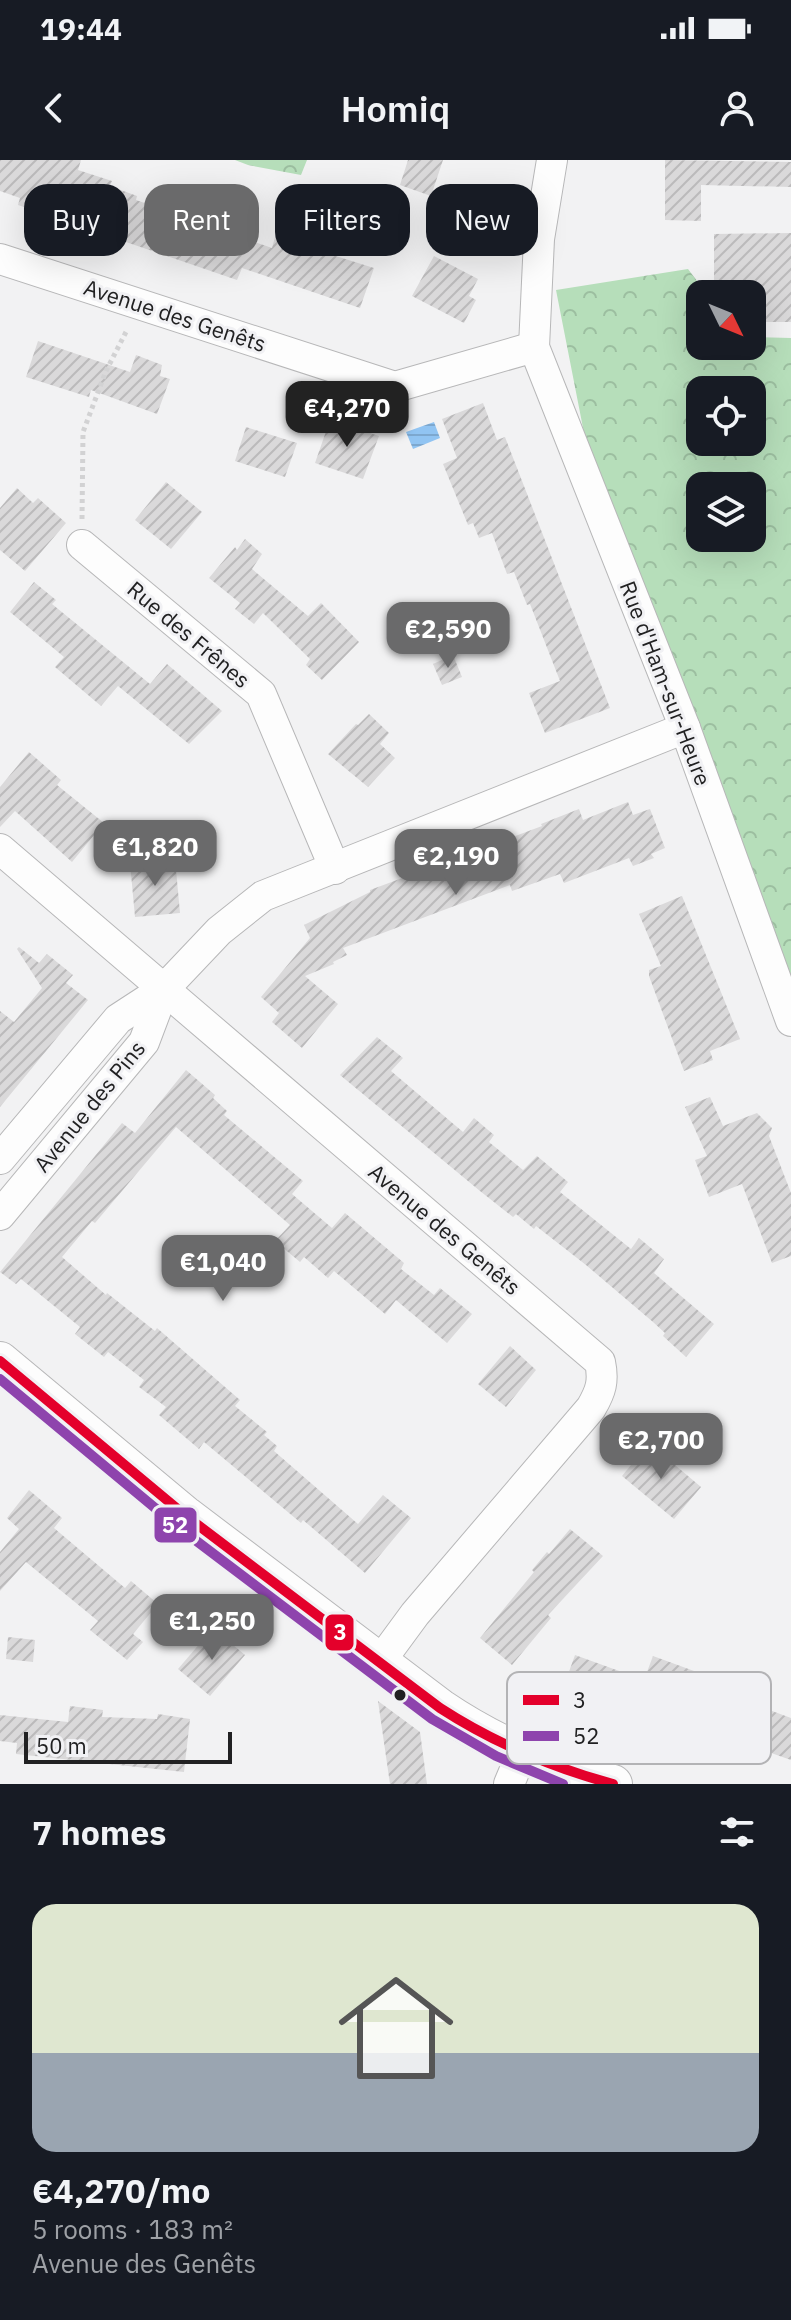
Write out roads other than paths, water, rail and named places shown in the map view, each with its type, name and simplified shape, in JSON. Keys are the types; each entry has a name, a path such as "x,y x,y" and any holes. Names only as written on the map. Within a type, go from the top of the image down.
{"street":[{"path":"534,347 539,239 552,160"},
{"name":"Avenue des Genêts","path":"0,259 395,387 534,347"},
{"name":"Rue d'Ham-sur-Heure","path":"534,347 685,728 791,1021"},
{"name":"Rue des Frênes","path":"82,545 261,694 335,869"},
{"name":"Avenue des Pins","path":"0,1159 118,1019 164,989 219,931 263,896 685,728"},
{"name":"Avenue des Genêts","path":"0,849 600,1362 603,1376 601,1391 591,1408 415,1614 379,1663"},
{"name":"Avenue des Pins","path":"0,1215 144,1042 164,989"},
{"path":"0,1361 186,1516 454,1718 507,1762"},
{"path":"516,1769 560,1768 613,1784"}],"water":[{"path":"434,422 440,438 413,449 406,432"}]}
